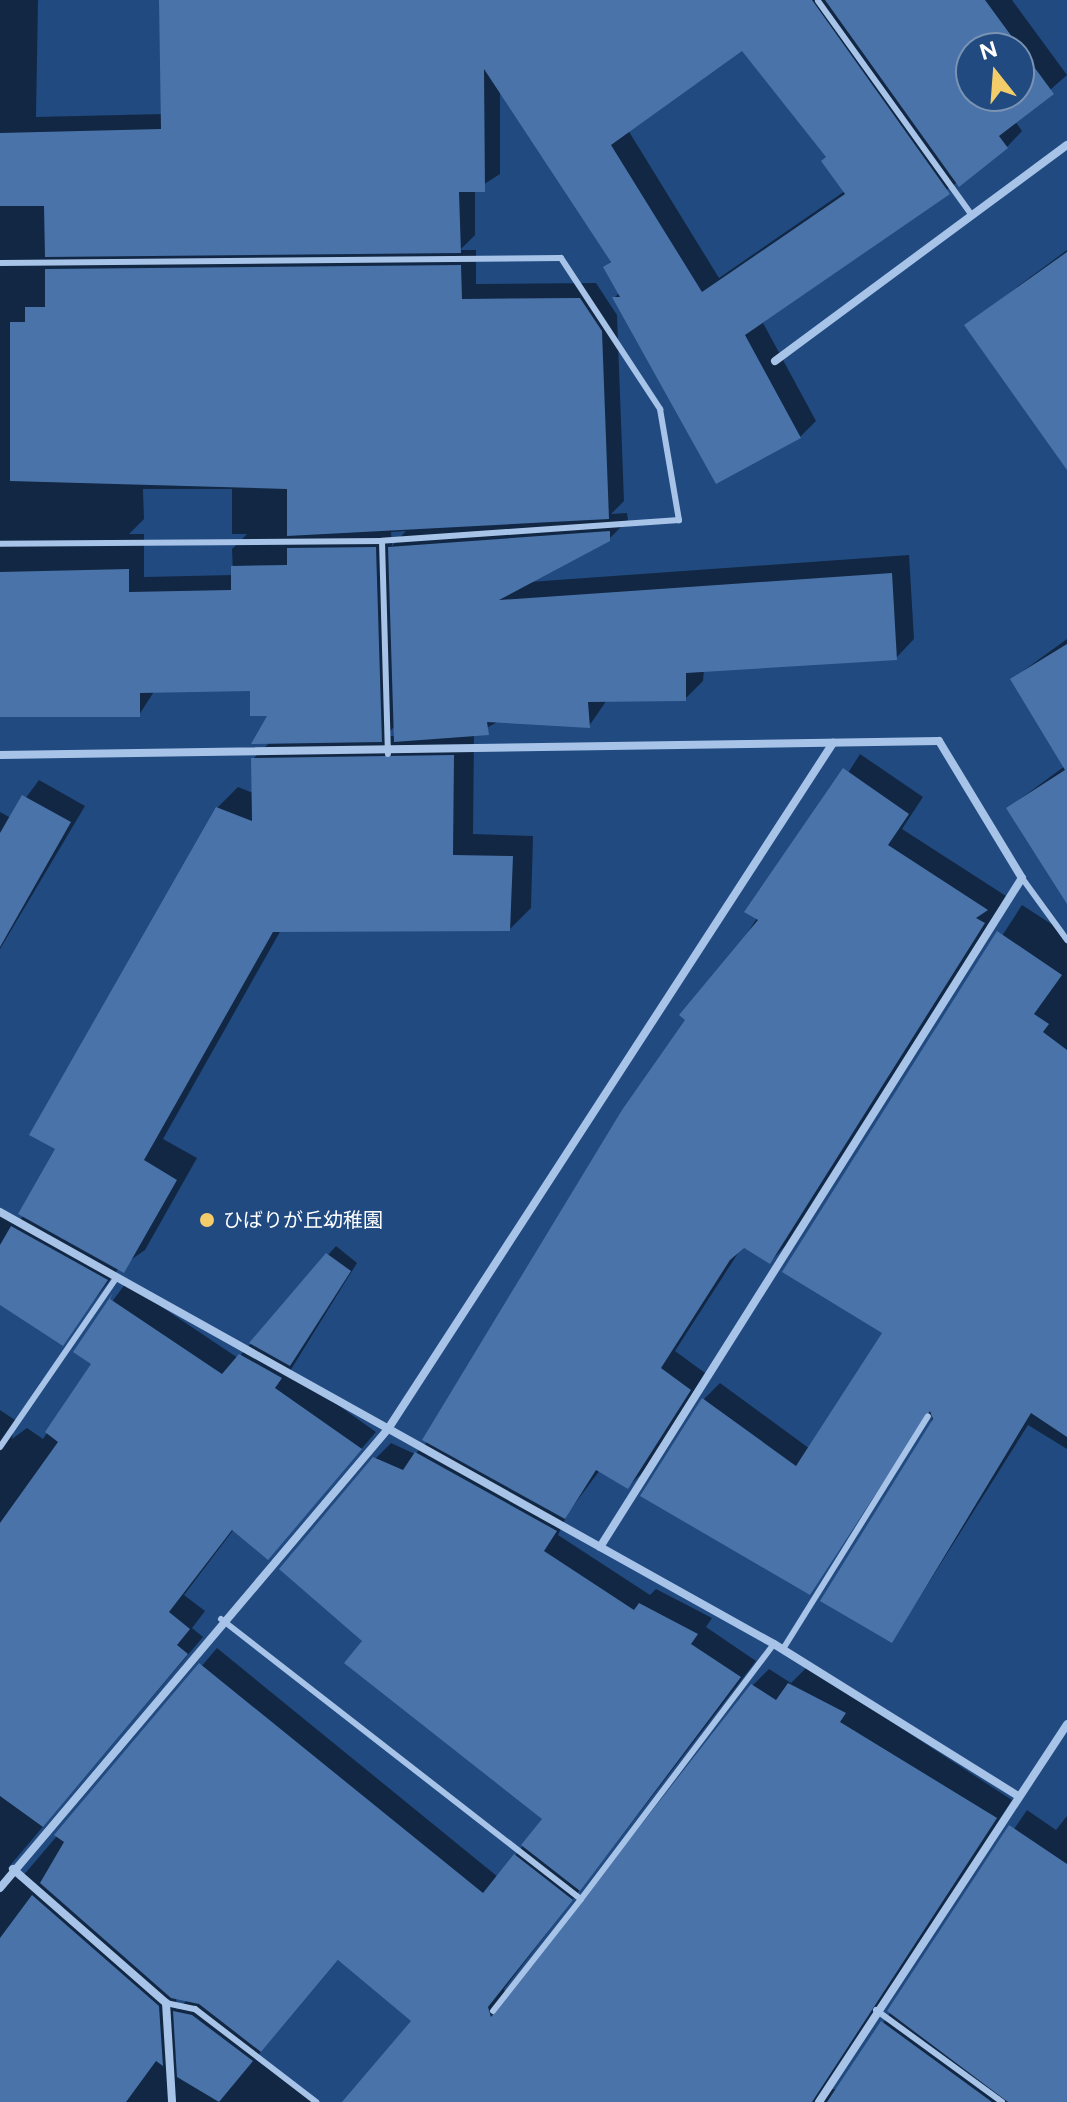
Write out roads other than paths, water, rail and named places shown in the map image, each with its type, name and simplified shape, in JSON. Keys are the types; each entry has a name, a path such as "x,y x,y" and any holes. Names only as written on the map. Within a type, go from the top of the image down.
{"street":[{"path":"775,361 1067,145"},
{"path":"0,755 388,754 939,741 1022,878 600,1547"},
{"path":"0,1888 221,1619 388,1429 833,743"},
{"path":"0,1212 778,1646 1018,1796"},
{"path":"819,2102 876,2010 1067,1724"},
{"path":"1057,1739 1067,1747"},
{"path":"13,1869 166,2003 172,2102"}],"lane":[{"path":"818,1 972,215"},
{"path":"0,263 561,258 660,409 679,520 382,541 0,544"},
{"path":"382,541 388,754"},
{"path":"1022,878 1067,940"},
{"path":"0,1447 117,1277"},
{"path":"493,2011 778,1646 928,1416"},
{"path":"221,1619 581,1899"},
{"path":"166,2003 195,2009 316,2102"},
{"path":"876,2010 1002,2102"}],"place":[{"name":"ひばりが丘幼稚園","path":"207,1220"}]}
